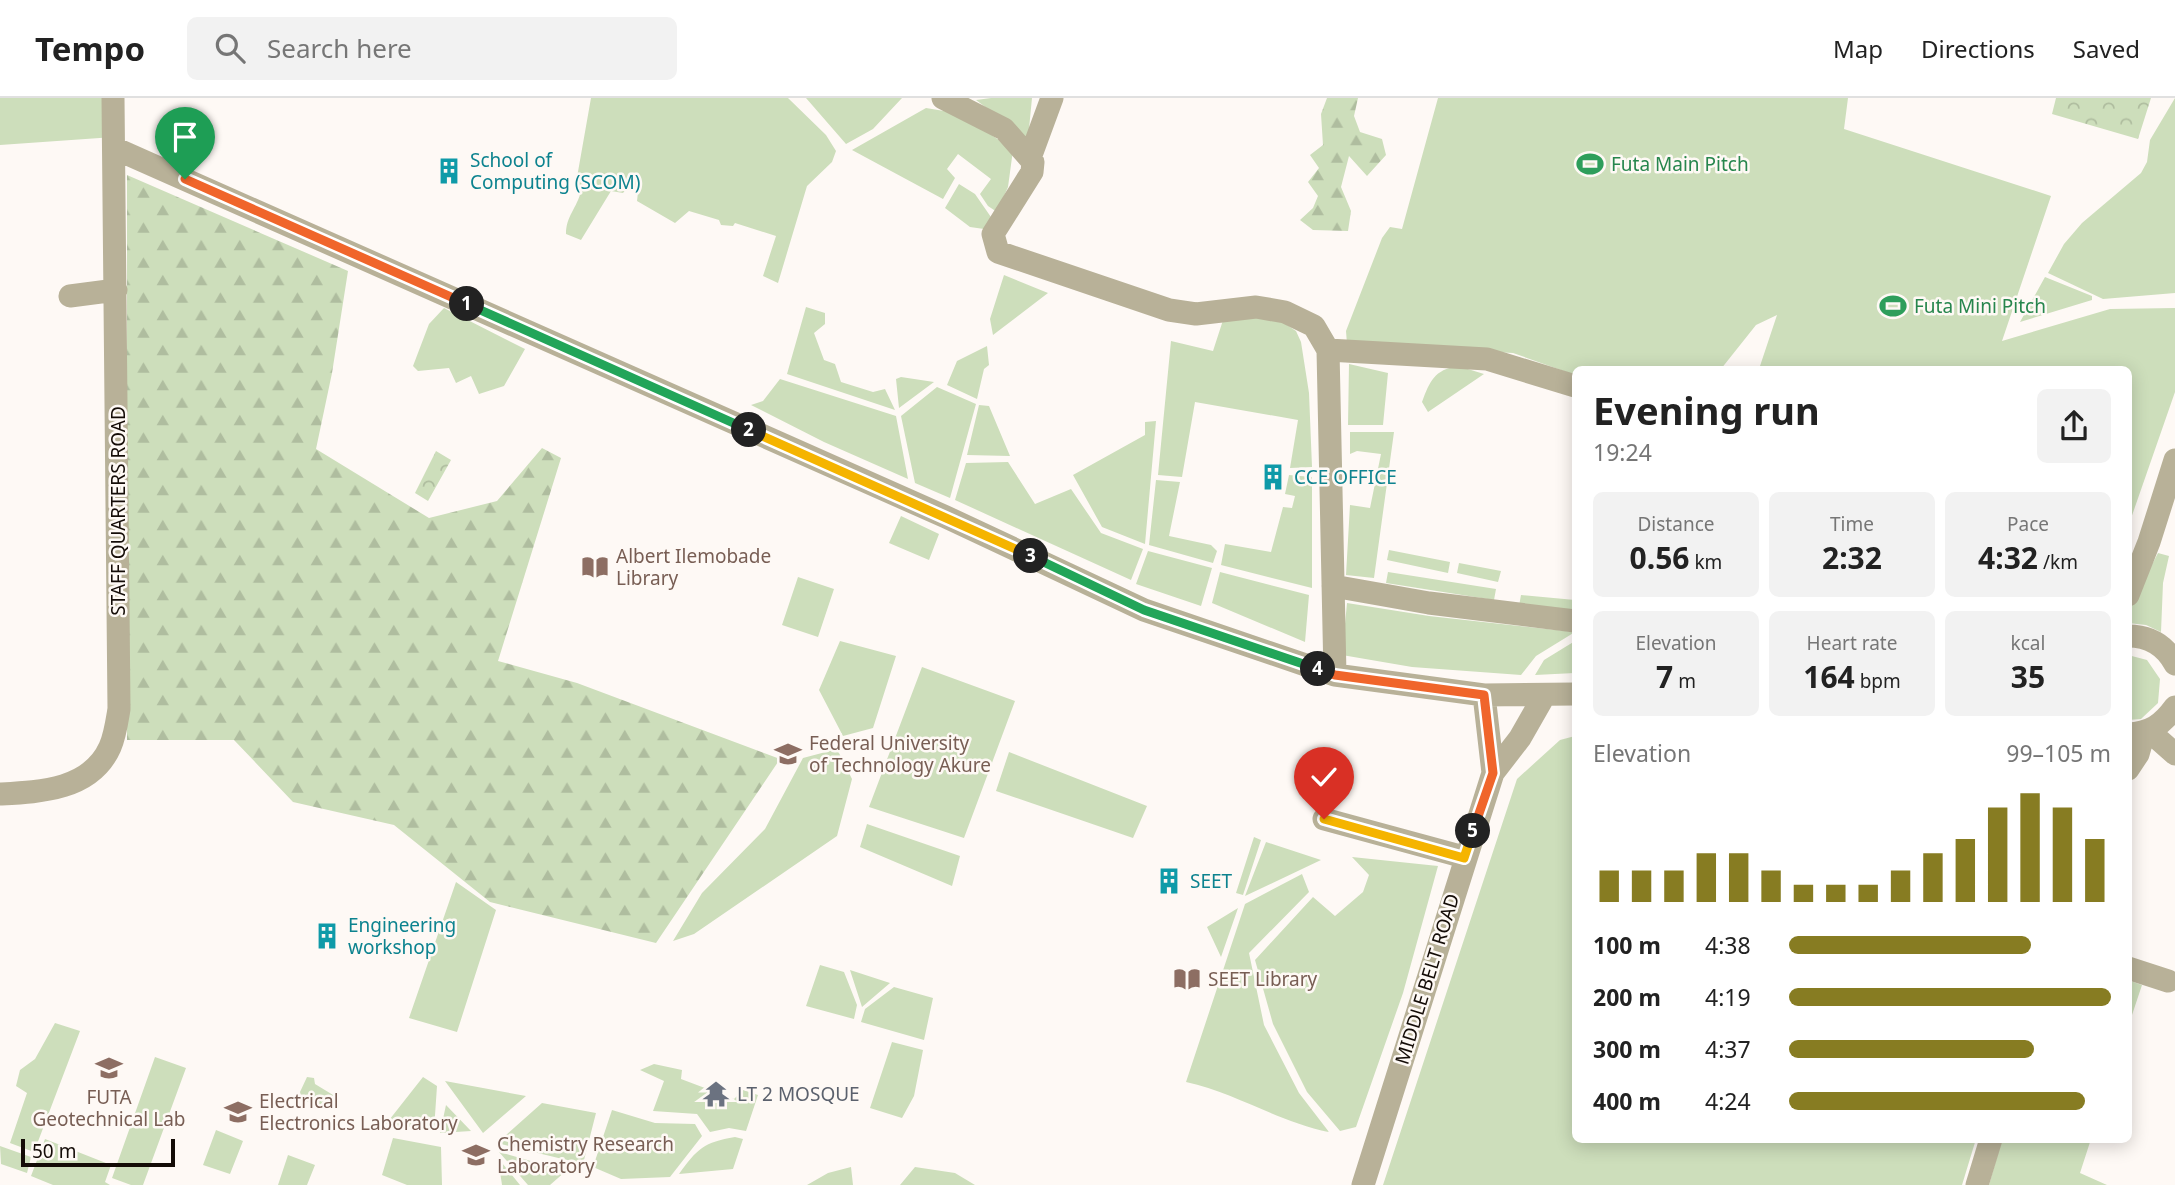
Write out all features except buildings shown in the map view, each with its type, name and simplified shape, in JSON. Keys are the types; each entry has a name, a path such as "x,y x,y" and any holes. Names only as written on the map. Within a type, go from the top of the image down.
{"street":[{"name":"STAFF QUARTERS ROAD","path":"0,794 45,792 77,781 97,767 110,747 119,709 113,98"},
{"path":"943,98 1004,130 1031,155"},
{"path":"1052,98 1031,155 1032,173 993,234 998,252 1169,310 1195,314 1256,307 1286,312 1314,326 1328,350 1335,675"},
{"path":"114,148 946,517 1144,610 1335,675 1484,695 1572,694"},
{"path":"70,296 116,290"},
{"path":"1328,350 1487,359 1572,385"},
{"path":"2132,585 2149,542 2175,460"},
{"path":"1333,586 1429,603 1572,621"},
{"path":"2132,636 2157,642 2173,651"},
{"name":"MIDDLE BELT ROAD","path":"1484,695 1493,773"},
{"name":"MIDDLE BELT ROAD","path":"1363,1185 1493,773 1520,738 1544,696"},
{"path":"2140,733 2165,721 2175,707"},
{"path":"2140,733 2175,754"},
{"path":"2132,763 2138,754 2140,733"},
{"path":"1324,819 1464,858"},
{"path":"2132,969 2168,981"},
{"path":"1977,1185 1990,1143"}],"green space":[{"path":"0,98 112,98 114,137 0,145"},
{"path":"591,98 788,98 826,135 836,151 832,162 807,186 778,283 763,276 776,236 735,223 733,226 721,225 719,220 689,211 675,223 637,201 638,192 630,184 623,193 611,191 581,240 566,234 581,191 576,183"},
{"path":"806,98 902,98 873,129 846,144"},
{"path":"1032,98 1028,139 976,100"},
{"path":"1327,98 1358,98 1354,116 1360,132 1382,139 1386,155 1367,176 1349,156 1341,187 1351,211 1348,231 1313,230 1300,220 1313,208 1318,196 1308,182 1319,168 1310,155 1323,145 1321,114"},
{"path":"1438,98 1848,98 1844,129 2051,196 2002,341 2110,309 2175,308 2175,392 2132,516 2132,366 1760,366 1777,315 1756,325 1723,366 1572,366 1572,374 1513,353 1347,344 1346,331 1382,238 1390,227 1402,229"},
{"path":"2056,98 2151,98 2138,139 2052,114"},
{"path":"2175,98 2175,293 2103,299 2048,273 2064,244 2082,223 2141,173 2147,162 2150,140"},
{"path":"926,108 962,114 1013,150 1008,187 997,212 988,206 980,194 991,179 958,154 947,169 955,178 943,199 852,150"},
{"path":"127,175 348,271 332,373 316,449 429,518 497,501 542,448 561,458 498,661 577,683 780,759 656,943 490,902 394,825 293,802 234,740 127,740"},
{"path":"959,184 975,194 993,220 984,229 970,227 945,208"},
{"path":"1004,275 1048,293 993,335 990,319"},
{"path":"2045,277 2092,296 2092,300 2020,322"},
{"path":"806,307 825,313 825,324 814,333 824,360 835,364 841,382 873,392 885,389 895,410 787,374"},
{"path":"444,308 525,349 504,386 479,394 471,376 456,383 449,368 418,371 413,366 429,324"},
{"path":"1225,314 1275,317 1296,331 1301,342 1309,393 1312,467 1290,468 1298,420 1195,402 1182,477 1158,475 1171,341 1213,351"},
{"path":"987,346 989,365 984,369 977,399 947,385 957,361"},
{"path":"1349,364 1388,373 1383,425 1348,425"},
{"path":"1458,366 1484,374 1428,412 1422,402 1431,382 1443,370"},
{"path":"901,377 934,382 899,408 896,379"},
{"path":"780,379 896,416 908,479 824,442 751,405 763,401"},
{"path":"937,387 976,404 950,498 915,483 901,416"},
{"path":"979,405 989,406 1010,456 967,455"},
{"path":"1156,421 1145,544 1102,527 1073,475 1145,435 1145,422"},
{"path":"1350,432 1394,432 1374,578 1346,575 1350,505 1370,508 1381,454 1357,451 1350,454"},
{"path":"436,451 451,460 428,501 415,493"},
{"path":"1008,462 1035,504 1071,489 1101,533 1143,549 1131,580 955,500 966,463"},
{"path":"1289,475 1312,477 1312,588 1221,565 1225,544 1271,552 1283,507 1292,508 1295,496 1285,494"},
{"path":"1156,480 1180,482 1169,536 1211,545 1217,551 1213,563 1149,545"},
{"path":"901,516 939,534 929,560 889,543"},
{"path":"1389,550 1450,562 1448,573 1387,560"},
{"path":"1148,551 1212,568 1201,606 1136,584"},
{"path":"2158,553 2169,556 2163,583 2161,632 2146,625 2132,623 2132,603"},
{"path":"1459,563 1501,571 1498,582 1457,573"},
{"path":"1220,572 1309,595 1305,642 1212,603"},
{"path":"1388,572 1496,589 1494,600 1386,583"},
{"path":"798,577 834,589 818,637 782,625"},
{"path":"1521,595 1572,600 1572,613 1519,606"},
{"path":"1347,603 1429,616 1572,632 1536,656 1521,675 1412,667 1342,655"},
{"path":"840,641 896,656 873,728 843,736 819,690"},
{"path":"1572,643 1572,673 1535,675 1544,660"},
{"path":"2132,656 2147,660 2160,679 2158,703 2141,719 2132,720"},
{"path":"922,667 1015,701 964,838 869,807"},
{"path":"1572,737 1572,1143 1975,1143 1962,1185 1383,1185 1517,779 1560,740"},
{"path":"837,749 852,779 837,836 694,934 673,941 702,893 765,829 803,758"},
{"path":"1009,752 1147,806 1133,838 996,791"},
{"path":"867,824 960,856 952,886 860,847"},
{"path":"1254,837 1261,840 1243,895 1236,893"},
{"path":"1266,842 1321,860 1245,896"},
{"path":"1352,857 1438,866 1403,993 1356,1127 1340,1131 1307,1092 1273,1024 1255,960 1313,897 1335,916 1363,892 1369,875"},
{"path":"1302,874 1309,892 1249,953 1264,1025 1299,1093 1329,1132 1293,1122 1222,1093 1186,1082 1245,904"},
{"path":"456,882 496,910 457,1032 409,1018"},
{"path":"1238,908 1221,957 1207,927"},
{"path":"820,965 844,972 857,1005 854,1019 806,1006"},
{"path":"850,970 890,983 862,1007"},
{"path":"2132,981 2142,985 2132,1015"},
{"path":"894,987 933,998 924,1040 861,1022 865,1009"},
{"path":"55,1023 80,1031 34,1152 10,1143 27,1093 16,1086 20,1070 35,1059"},
{"path":"892,1042 923,1050 914,1096 902,1118 870,1108"},
{"path":"155,1057 186,1068 143,1185 131,1185 112,1178"},
{"path":"654,1064 682,1070 681,1079 734,1099 743,1090 758,1095 746,1131 729,1128 710,1132 697,1114 653,1111 664,1081 640,1070"},
{"path":"307,1077 314,1078 315,1084 338,1098 336,1106 323,1108 302,1099 300,1092"},
{"path":"423,1077 437,1086 434,1130 386,1124"},
{"path":"445,1081 526,1096 483,1133"},
{"path":"542,1103 596,1113 583,1164 497,1143"},
{"path":"446,1105 471,1131 440,1133"},
{"path":"612,1110 655,1123 695,1124 702,1136 670,1177 621,1179 593,1167"},
{"path":"216,1130 243,1141 230,1174 203,1165"},
{"path":"735,1137 743,1139 733,1169 679,1174 691,1158 708,1144"},
{"path":"393,1138 441,1147 442,1185 407,1185 382,1175"},
{"path":"45,1139 111,1165 105,1182 110,1185 53,1185 31,1176"},
{"path":"2001,1143 2090,1143 2080,1173 2107,1185 1989,1185"},
{"path":"0,1146 31,1157 27,1173 1,1164"},
{"path":"499,1152 566,1171 550,1185 528,1185"},
{"path":"288,1155 315,1165 307,1185 278,1185"},
{"path":"498,1158 520,1185 502,1185"},
{"path":"851,1167 853,1185 807,1185 828,1173"},
{"path":"915,1167 955,1173 975,1185 900,1185"}],"place":[{"name":"Futa Main Pitch","path":"1590,164"},
{"name":"School of Computing (SCOM)","path":"449,171"},
{"name":"Futa Mini Pitch","path":"1893,306"},
{"name":"CCE OFFICE","path":"1273,477"},
{"name":"Albert Ilemobade Library","path":"595,567"},
{"name":"Federal University of Technology Akure","path":"788,754"},
{"name":"SEET","path":"1169,881"},
{"name":"Engineering workshop","path":"327,936"},
{"name":"SEET Library","path":"1187,979"},
{"name":"FUTA Geotechnical Lab","path":"109,1068"},
{"name":"LT 2 MOSQUE","path":"716,1094"},
{"name":"Electrical Electronics Laboratory","path":"238,1112"},
{"name":"Chemistry Research Laboratory","path":"476,1155"}],"route":[{"path":"185,179 946,517 1144,610 1335,675 1415,688 1484,695 1493,773 1464,858 1454,853 1324,819"}]}
